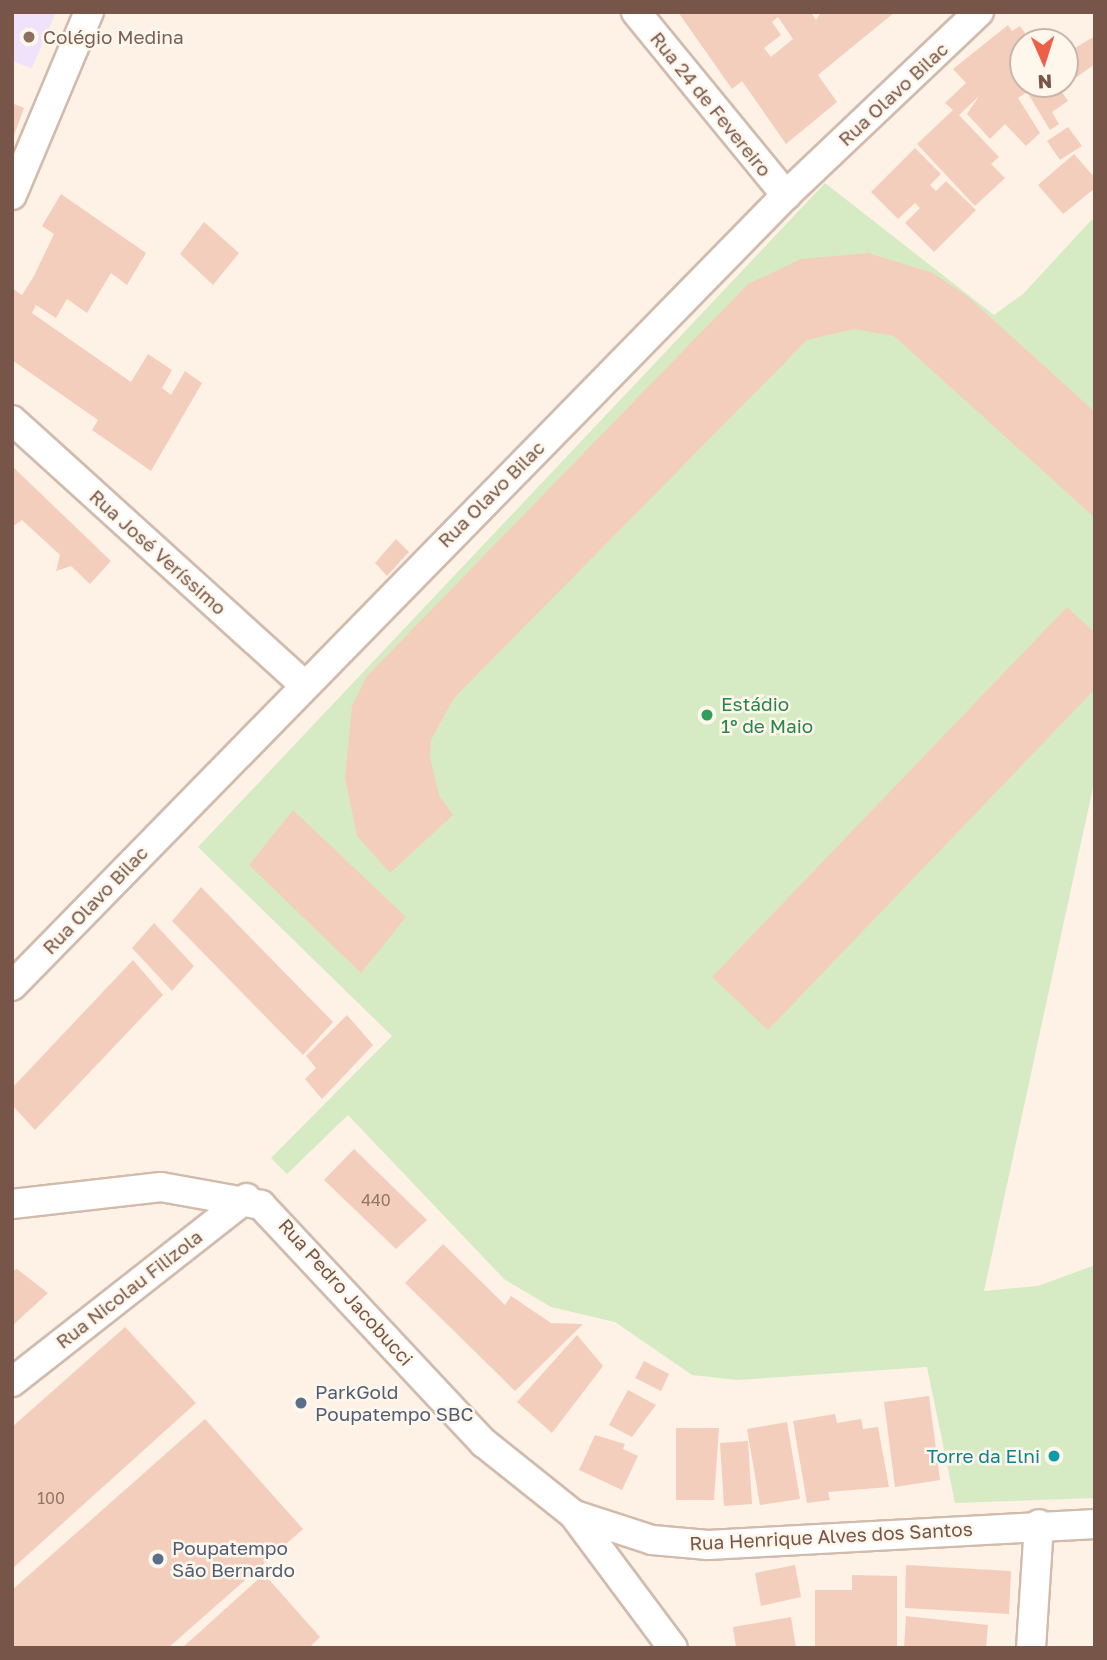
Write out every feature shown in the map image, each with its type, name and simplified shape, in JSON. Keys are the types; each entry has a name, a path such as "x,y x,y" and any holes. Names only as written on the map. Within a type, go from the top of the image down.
{"street":[{"path":"12,195 89,12"},
{"name":"Rua 24 de Fevereiro","path":"636,12 786,195"},
{"name":"Rua Olavo Bilac","path":"12,986 786,195 979,12"},
{"name":"Rua José Veríssimo","path":"12,420 304,685"},
{"name":"Rua Pedro Jacobucci","path":"12,1204 161,1187 247,1198 273,1213 484,1443 573,1514 634,1590 673,1648"},
{"name":"Rua Nicolau Filizola","path":"12,1382 247,1198"},
{"name":"Rua Henrique Alves dos Santos","path":"573,1514 652,1540 708,1545 1039,1524 1095,1524"},
{"path":"1031,1648 1039,1524"},
{"path":"634,1590 637,1562 652,1540"}],"shaded area":[{"name":"Colégio Medina","path":"12,12 56,12 32,68 12,61"}],"green space":[{"name":"Estádio 1º de Maio","path":"825,183 994,315 1023,294 1095,216 1095,778 984,1291 1038,1286 1095,1265 1095,1498 955,1503 927,1367 737,1380 692,1375 615,1322 551,1307 504,1279 348,1115 287,1174 271,1158 392,1036 198,847"}],"building":[{"path":"678,12 811,12 816,20 821,12 895,12 818,75 837,102 786,144 742,81 732,89","holes":["778,17 793,39 771,57 764,48 781,35 772,22"]},
{"path":"1008,25 1009,98 1018,98 1040,133 1026,146 1005,124 990,139 967,114 979,96 959,115 999,157 991,164 1005,178 975,206 917,144 953,110 945,103 966,83 953,69"},
{"path":"1095,36 1095,64 1079,75 1079,46"},
{"path":"1031,98 1066,98 1068,101 1052,112 1059,124 1050,130"},
{"path":"12,103 24,108 13,138 12,138"},
{"path":"1068,127 1082,146 1060,160 1047,141"},
{"path":"915,148 941,174 930,185 936,191 946,181 976,210 934,252 905,223 920,208 915,203 898,219 871,192"},
{"path":"1074,154 1095,178 1095,188 1063,214 1038,185"},
{"path":"61,194 146,253 127,285 111,273 87,313 67,299 56,318 36,305 32,313 131,382 148,354 172,370 162,388 171,395 185,371 202,383 151,471 92,430 98,420 12,360 12,288 22,295 34,276 54,234 42,226"},
{"path":"204,222 239,253 213,285 180,254"},
{"path":"868,253 933,273 967,296 1095,412 1095,518 894,336 854,329 807,340 454,698 431,740 430,757 439,795 453,815 390,873 357,836 345,778 352,706 367,676 748,284 801,259"},
{"path":"12,466 111,561 90,584 71,566 56,571 60,555 22,520 12,527"},
{"path":"396,539 409,552 387,576 375,563"},
{"path":"1067,607 1095,633 1095,689 768,1030 712,977"},
{"path":"293,810 406,917 361,973 249,865"},
{"path":"201,887 333,1022 303,1055 172,921"},
{"path":"154,923 194,966 172,991 132,948"},
{"path":"133,960 163,995 35,1130 12,1105 12,1088"},
{"path":"347,1015 373,1045 322,1099 305,1079 316,1068 306,1056"},
{"path":"354,1149 427,1220 396,1249 324,1180"},
{"path":"443,1244 505,1305 511,1296 551,1323 583,1324 515,1391 405,1283"},
{"path":"17,1269 48,1293 12,1326 12,1271"},
{"path":"125,1327 196,1403 12,1569 12,1427"},
{"path":"577,1335 603,1366 552,1433 517,1402"},
{"path":"644,1361 669,1374 661,1391 635,1378"},
{"path":"628,1390 656,1405 632,1437 609,1425"},
{"path":"929,1396 940,1480 895,1487 884,1402"},
{"path":"835,1414 837,1423 861,1419 863,1429 878,1427 889,1487 828,1492 830,1500 807,1503 793,1421"},
{"name":"Poupatempo São Bernardo","path":"205,1419 303,1529 168,1648 12,1648 12,1590"},
{"path":"787,1422 800,1499 760,1505 747,1429"},
{"path":"676,1428 719,1428 714,1500 676,1500"},
{"path":"595,1435 625,1444 623,1449 638,1456 622,1490 579,1470"},
{"path":"748,1441 752,1504 724,1506 720,1443"},
{"path":"795,1565 801,1597 761,1606 755,1573"},
{"path":"906,1565 1011,1571 1009,1614 905,1608"},
{"path":"264,1574 320,1637 309,1648 182,1648"},
{"path":"852,1575 897,1576 897,1648 815,1648 815,1590 852,1590"},
{"path":"906,1616 988,1625 986,1648 904,1648"},
{"path":"791,1617 796,1648 736,1648 733,1627"}],"place":[{"name":"Colégio Medina","path":"29,37"},
{"name":"Estádio 1º de Maio","path":"707,715"},
{"name":"ParkGold Poupatempo SBC","path":"301,1403"},
{"name":"Torre da Elni","path":"1054,1456"},
{"name":"Poupatempo São Bernardo","path":"158,1559"}]}
